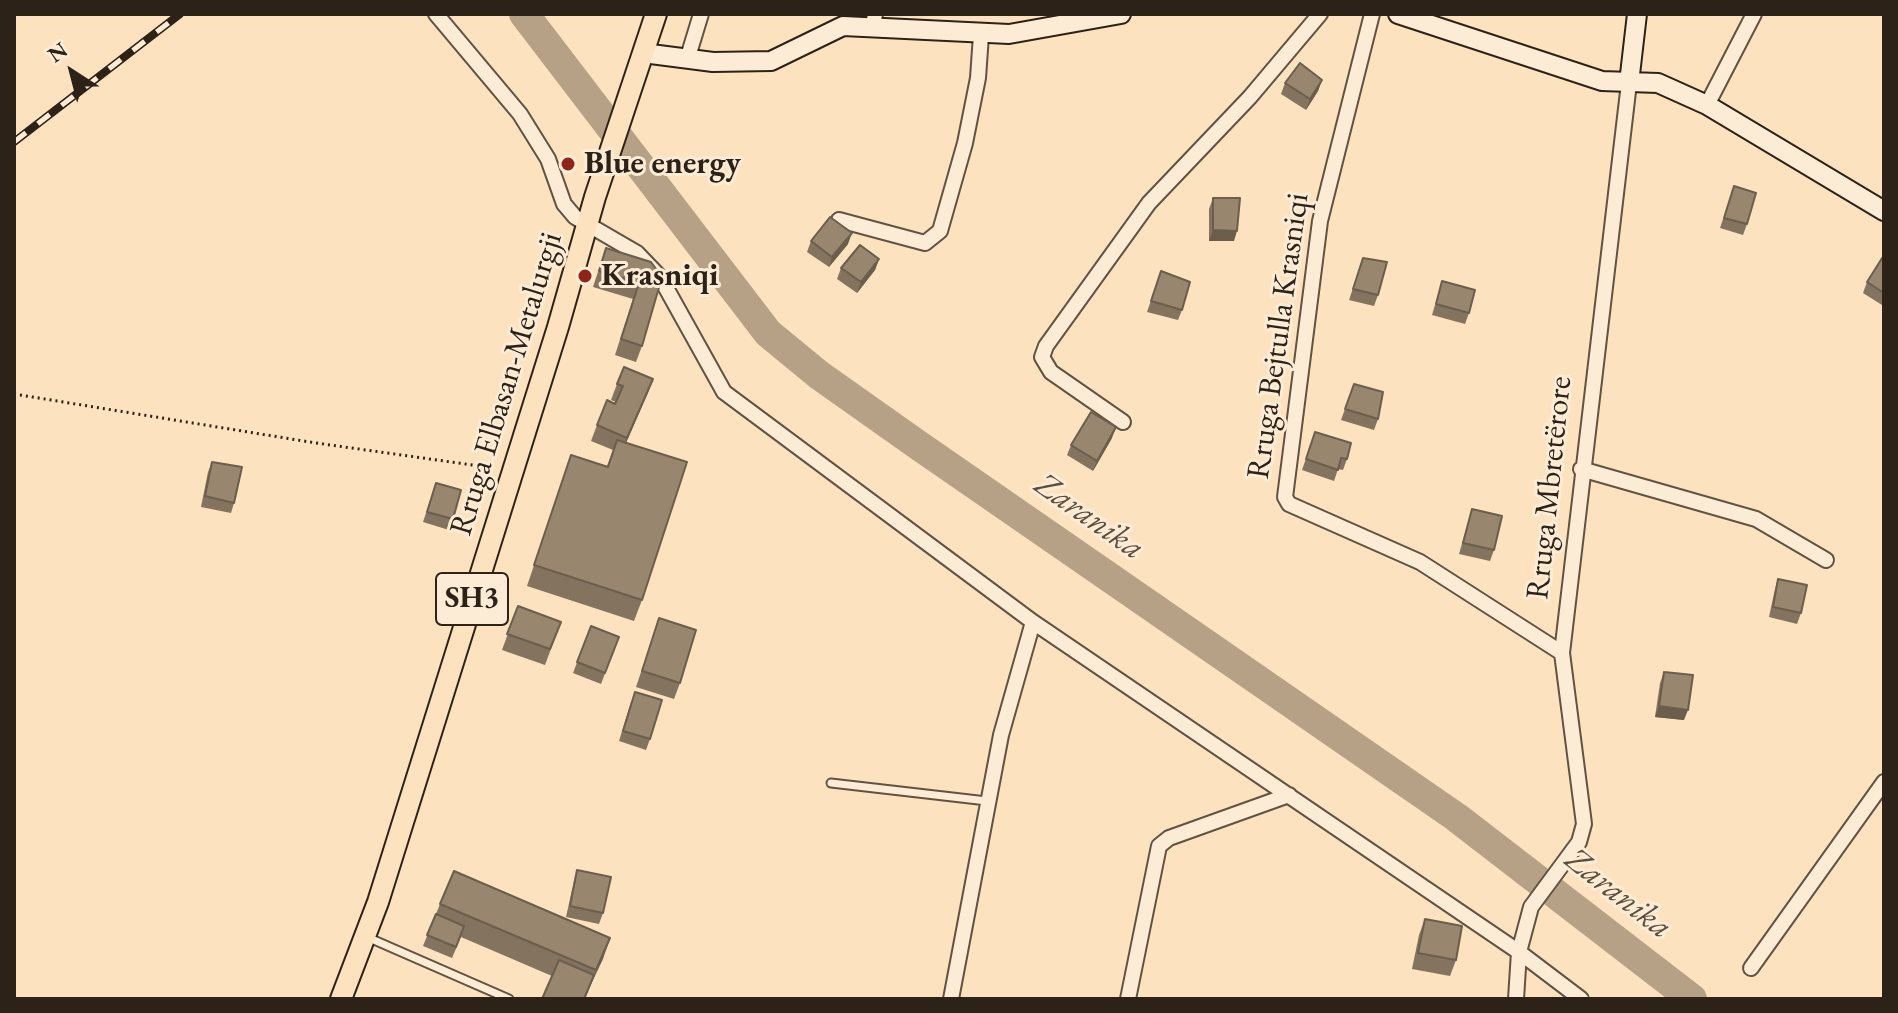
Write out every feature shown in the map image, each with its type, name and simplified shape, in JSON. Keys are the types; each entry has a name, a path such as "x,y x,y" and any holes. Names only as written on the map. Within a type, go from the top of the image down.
{"main road":[{"name":"SH3","path":"643,53 656,14"},
{"name":"Rruga Elbasan-Metalurgji","path":"341,999 365,936 513,470 595,197 643,53"}],"street":[{"path":"436,14 520,114 548,159 564,204 575,217 637,253 660,277 724,392 1033,622 1519,952 1581,999"},
{"path":"687,60 701,14"},
{"path":"643,53 687,60 771,61 843,26 874,20 981,35 1009,34 1121,14"},
{"path":"1123,422 1051,372 1042,357 1046,346 1149,203 1250,97 1320,14"},
{"name":"Rruga Bejtulla Krasniqi","path":"1372,14 1344,111 1320,221 1285,497 1289,504 1420,562 1562,653"},
{"path":"1398,14 1602,81 1658,83 1707,105 1884,211"},
{"name":"Rruga Mbretërore","path":"1516,999 1519,952 1531,907 1569,857 1584,824 1562,653 1581,469 1637,14"},
{"path":"1707,105 1754,14"},
{"path":"839,220 925,243 940,231 965,143 978,78 981,35"},
{"path":"1581,469 1756,519 1826,560"},
{"path":"951,999 1001,735 1033,622"},
{"path":"1751,968 1884,782"},
{"path":"1128,999 1159,846 1169,838 1289,795"}],"lane":[{"path":"831,783 990,801"},
{"path":"365,936 509,999"}],"path":[{"path":"14,394 316,443 513,470"}],"building":[{"path":"1300,63 1322,80 1310,99 1285,83"},
{"path":"1734,186 1756,193 1747,224 1724,218"},
{"path":"1213,198 1240,198 1237,231 1213,230"},
{"path":"830,217 852,233 832,257 811,241"},
{"path":"860,245 879,259 861,282 841,268"},
{"path":"606,248 651,262 662,277 642,346 621,339 639,283 599,271"},
{"path":"1884,255 1884,293 1867,282"},
{"path":"1363,258 1387,262 1378,295 1353,289"},
{"path":"1161,271 1190,282 1182,310 1151,301"},
{"path":"1442,281 1475,290 1469,313 1436,304"},
{"path":"624,367 653,379 627,438 597,425 607,400 615,404 623,386 617,384"},
{"path":"1354,384 1383,392 1378,419 1345,409"},
{"path":"1091,412 1116,427 1097,461 1071,445"},
{"path":"1315,432 1351,443 1347,459 1341,458 1338,470 1306,459"},
{"path":"617,440 687,462 642,600 534,565 571,455 608,467"},
{"path":"212,462 242,467 234,503 205,496"},
{"path":"436,483 461,490 453,519 427,512"},
{"path":"1472,509 1502,516 1494,550 1463,543"},
{"path":"1778,579 1807,585 1801,613 1773,607"},
{"path":"518,606 561,622 550,649 507,634"},
{"path":"659,618 696,630 680,683 642,671"},
{"path":"591,626 619,637 605,673 577,662"},
{"path":"1664,672 1693,675 1688,710 1659,706"},
{"path":"635,692 662,700 650,739 623,731"},
{"path":"577,870 611,877 603,913 570,906"},
{"path":"454,871 610,938 596,970 440,904"},
{"path":"436,914 464,926 456,947 427,935"},
{"path":"1425,919 1462,926 1456,960 1418,953"},
{"path":"559,960 594,975 584,999 542,999"}],"waterway":[{"name":"Zaranika","path":"524,14 768,333 819,375 918,445 1456,817 1692,999"}],"railway":[{"path":"14,142 180,14"}],"place":[{"name":"Blue energy","path":"568,164"},
{"name":"Krasniqi","path":"585,276"}]}
